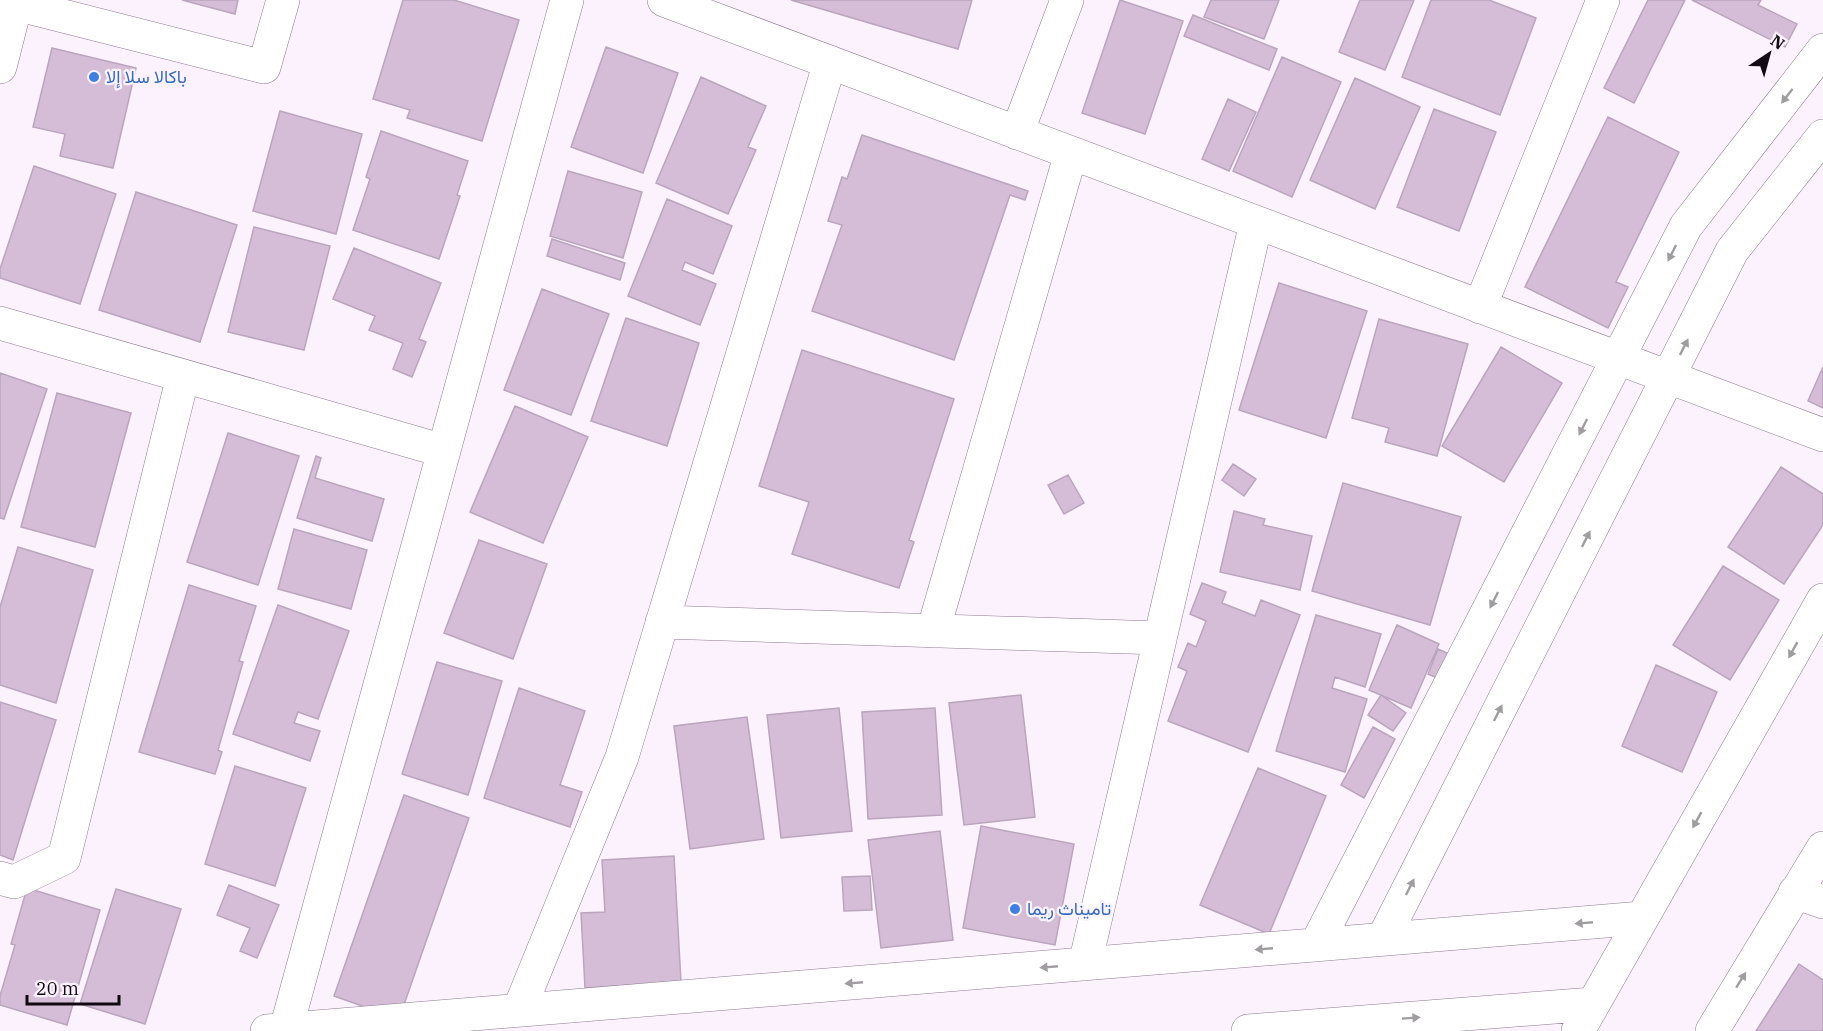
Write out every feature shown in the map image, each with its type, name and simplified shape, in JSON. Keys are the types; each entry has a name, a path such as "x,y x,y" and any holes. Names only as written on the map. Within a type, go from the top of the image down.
{"street":[{"path":"0,67 17,2 264,67 283,0"},
{"path":"567,0 444,451 277,1030 1642,918"},
{"path":"664,0 1823,435"},
{"path":"1017,133 1066,0"},
{"path":"1479,307 1603,0"},
{"path":"1316,945 1686,226 1823,50"},
{"path":"519,1010 622,757 830,62"},
{"path":"1383,939 1732,251 1823,136"},
{"path":"933,631 1071,153"},
{"path":"1084,964 1256,223"},
{"path":"0,323 444,451"},
{"path":"0,878 15,882 64,858 183,376"},
{"path":"1248,1031 1586,1018 1823,600"},
{"path":"662,622 1160,638"},
{"path":"1712,1031 1814,896 1823,848"}],"building":[{"path":"182,0 238,0 235,14"},
{"path":"403,0 454,0 519,20 482,141 407,118 410,110 373,99"},
{"path":"791,0 972,0 958,49"},
{"path":"1120,0 1183,21 1145,134 1082,113"},
{"path":"1211,0 1279,0 1264,39 1204,17"},
{"path":"1360,0 1414,0 1385,70 1339,52"},
{"path":"1431,0 1489,0 1536,18 1500,115 1402,77"},
{"path":"1648,0 1685,0 1634,103 1604,88"},
{"path":"1692,0 1761,0 1758,5 1797,24 1785,47"},
{"path":"1193,15 1277,49 1269,70 1184,36"},
{"path":"606,47 678,73 643,173 571,147"},
{"path":"52,48 136,68 113,168 60,156 65,134 33,127"},
{"path":"1282,57 1341,82 1292,197 1233,171"},
{"path":"701,77 766,106 748,147 756,150 728,214 656,183"},
{"path":"1355,78 1420,107 1375,209 1310,180"},
{"path":"1228,99 1256,112 1229,171 1202,159"},
{"path":"1434,109 1496,132 1459,231 1397,207"},
{"path":"280,111 362,134 336,234 253,211"},
{"path":"1608,117 1679,152 1616,282 1628,287 1608,328 1525,287"},
{"path":"381,131 468,161 457,195 460,196 439,259 353,230 370,179 366,177"},
{"path":"862,135 1028,191 1025,200 1010,195 954,360 812,311 842,225 828,221 842,177 847,179"},
{"path":"34,166 116,194 80,304 0,278 0,269"},
{"path":"568,171 642,192 623,258 550,236"},
{"path":"136,192 237,225 200,342 99,310"},
{"path":"667,199 732,226 713,274 685,262 682,270 716,284 700,325 628,296"},
{"path":"254,227 330,246 304,350 228,332"},
{"path":"552,239 625,263 620,280 547,256"},
{"path":"354,248 441,283 419,339 426,342 412,377 393,369 403,343 369,330 375,316 333,299"},
{"path":"1279,283 1367,311 1326,438 1239,410"},
{"path":"542,289 609,314 571,415 504,390"},
{"path":"626,318 699,343 667,446 591,421"},
{"path":"1379,319 1468,344 1437,456 1385,442 1389,428 1352,418"},
{"path":"1501,347 1562,383 1504,482 1442,446"},
{"path":"802,350 954,399 909,540 914,542 899,588 792,554 809,502 759,486"},
{"path":"1823,367 1823,408 1808,401"},
{"path":"0,373 47,389 4,519 0,518"},
{"path":"57,393 131,413 95,547 21,527"},
{"path":"515,406 588,437 543,543 470,512"},
{"path":"228,433 299,456 258,585 187,562"},
{"path":"316,456 321,458 315,478 384,499 372,541 297,518"},
{"path":"1233,464 1256,479 1244,496 1222,480"},
{"path":"1781,467 1823,494 1823,525 1784,584 1728,547"},
{"path":"1068,475 1084,503 1064,514 1048,485"},
{"path":"1343,483 1461,517 1430,625 1312,591"},
{"path":"1234,511 1265,519 1263,525 1312,536 1300,590 1220,572"},
{"path":"294,529 367,550 351,609 278,589"},
{"path":"479,540 547,564 513,659 444,633"},
{"path":"18,547 93,570 56,703 0,685 0,607"},
{"path":"1723,566 1779,600 1730,680 1673,645"},
{"path":"1202,583 1226,592 1222,603 1255,616 1261,600 1300,615 1248,752 1168,721 1187,671 1178,667 1188,643 1196,647 1206,621 1190,614"},
{"path":"189,585 256,606 239,661 243,662 218,750 222,752 215,774 139,752"},
{"path":"278,605 349,631 318,719 298,712 294,723 320,731 310,761 233,734"},
{"path":"1316,615 1381,634 1365,687 1335,677 1332,688 1367,699 1345,772 1276,751"},
{"path":"1397,625 1439,644 1411,708 1369,690"},
{"path":"1438,649 1460,659 1449,683 1428,674"},
{"path":"437,662 502,681 468,795 402,774"},
{"path":"1656,665 1717,692 1682,772 1622,746"},
{"path":"519,688 585,711 560,785 582,792 570,827 484,798"},
{"path":"1021,695 1035,817 964,825 949,703"},
{"path":"1381,695 1406,713 1393,731 1368,715"},
{"path":"0,702 56,720 13,860 0,855"},
{"path":"839,708 852,831 781,838 767,715"},
{"path":"935,708 942,815 868,819 862,712"},
{"path":"747,717 764,839 690,849 674,726"},
{"path":"1373,727 1395,739 1364,798 1341,785"},
{"path":"235,766 306,788 275,886 205,864"},
{"path":"1258,768 1326,796 1269,934 1200,905"},
{"path":"404,795 469,818 399,1019 334,996"},
{"path":"981,826 1074,844 1055,945 963,928"},
{"path":"940,831 953,940 881,948 868,840"},
{"path":"674,856 681,982 585,988 581,913 605,912 602,860"},
{"path":"870,876 872,910 844,911 842,877"},
{"path":"229,885 279,905 257,958 240,951 250,928 217,915"},
{"path":"27,888 100,910 67,1025 0,1005 0,996 15,945 11,944"},
{"path":"116,889 181,909 145,1024 80,1004"},
{"path":"1799,964 1823,980 1823,1031 1756,1031"}],"place":[{"name":"باكالا سلا إلا","path":"94,77"},
{"name":"تاميناث ريما","path":"1015,909"}]}
